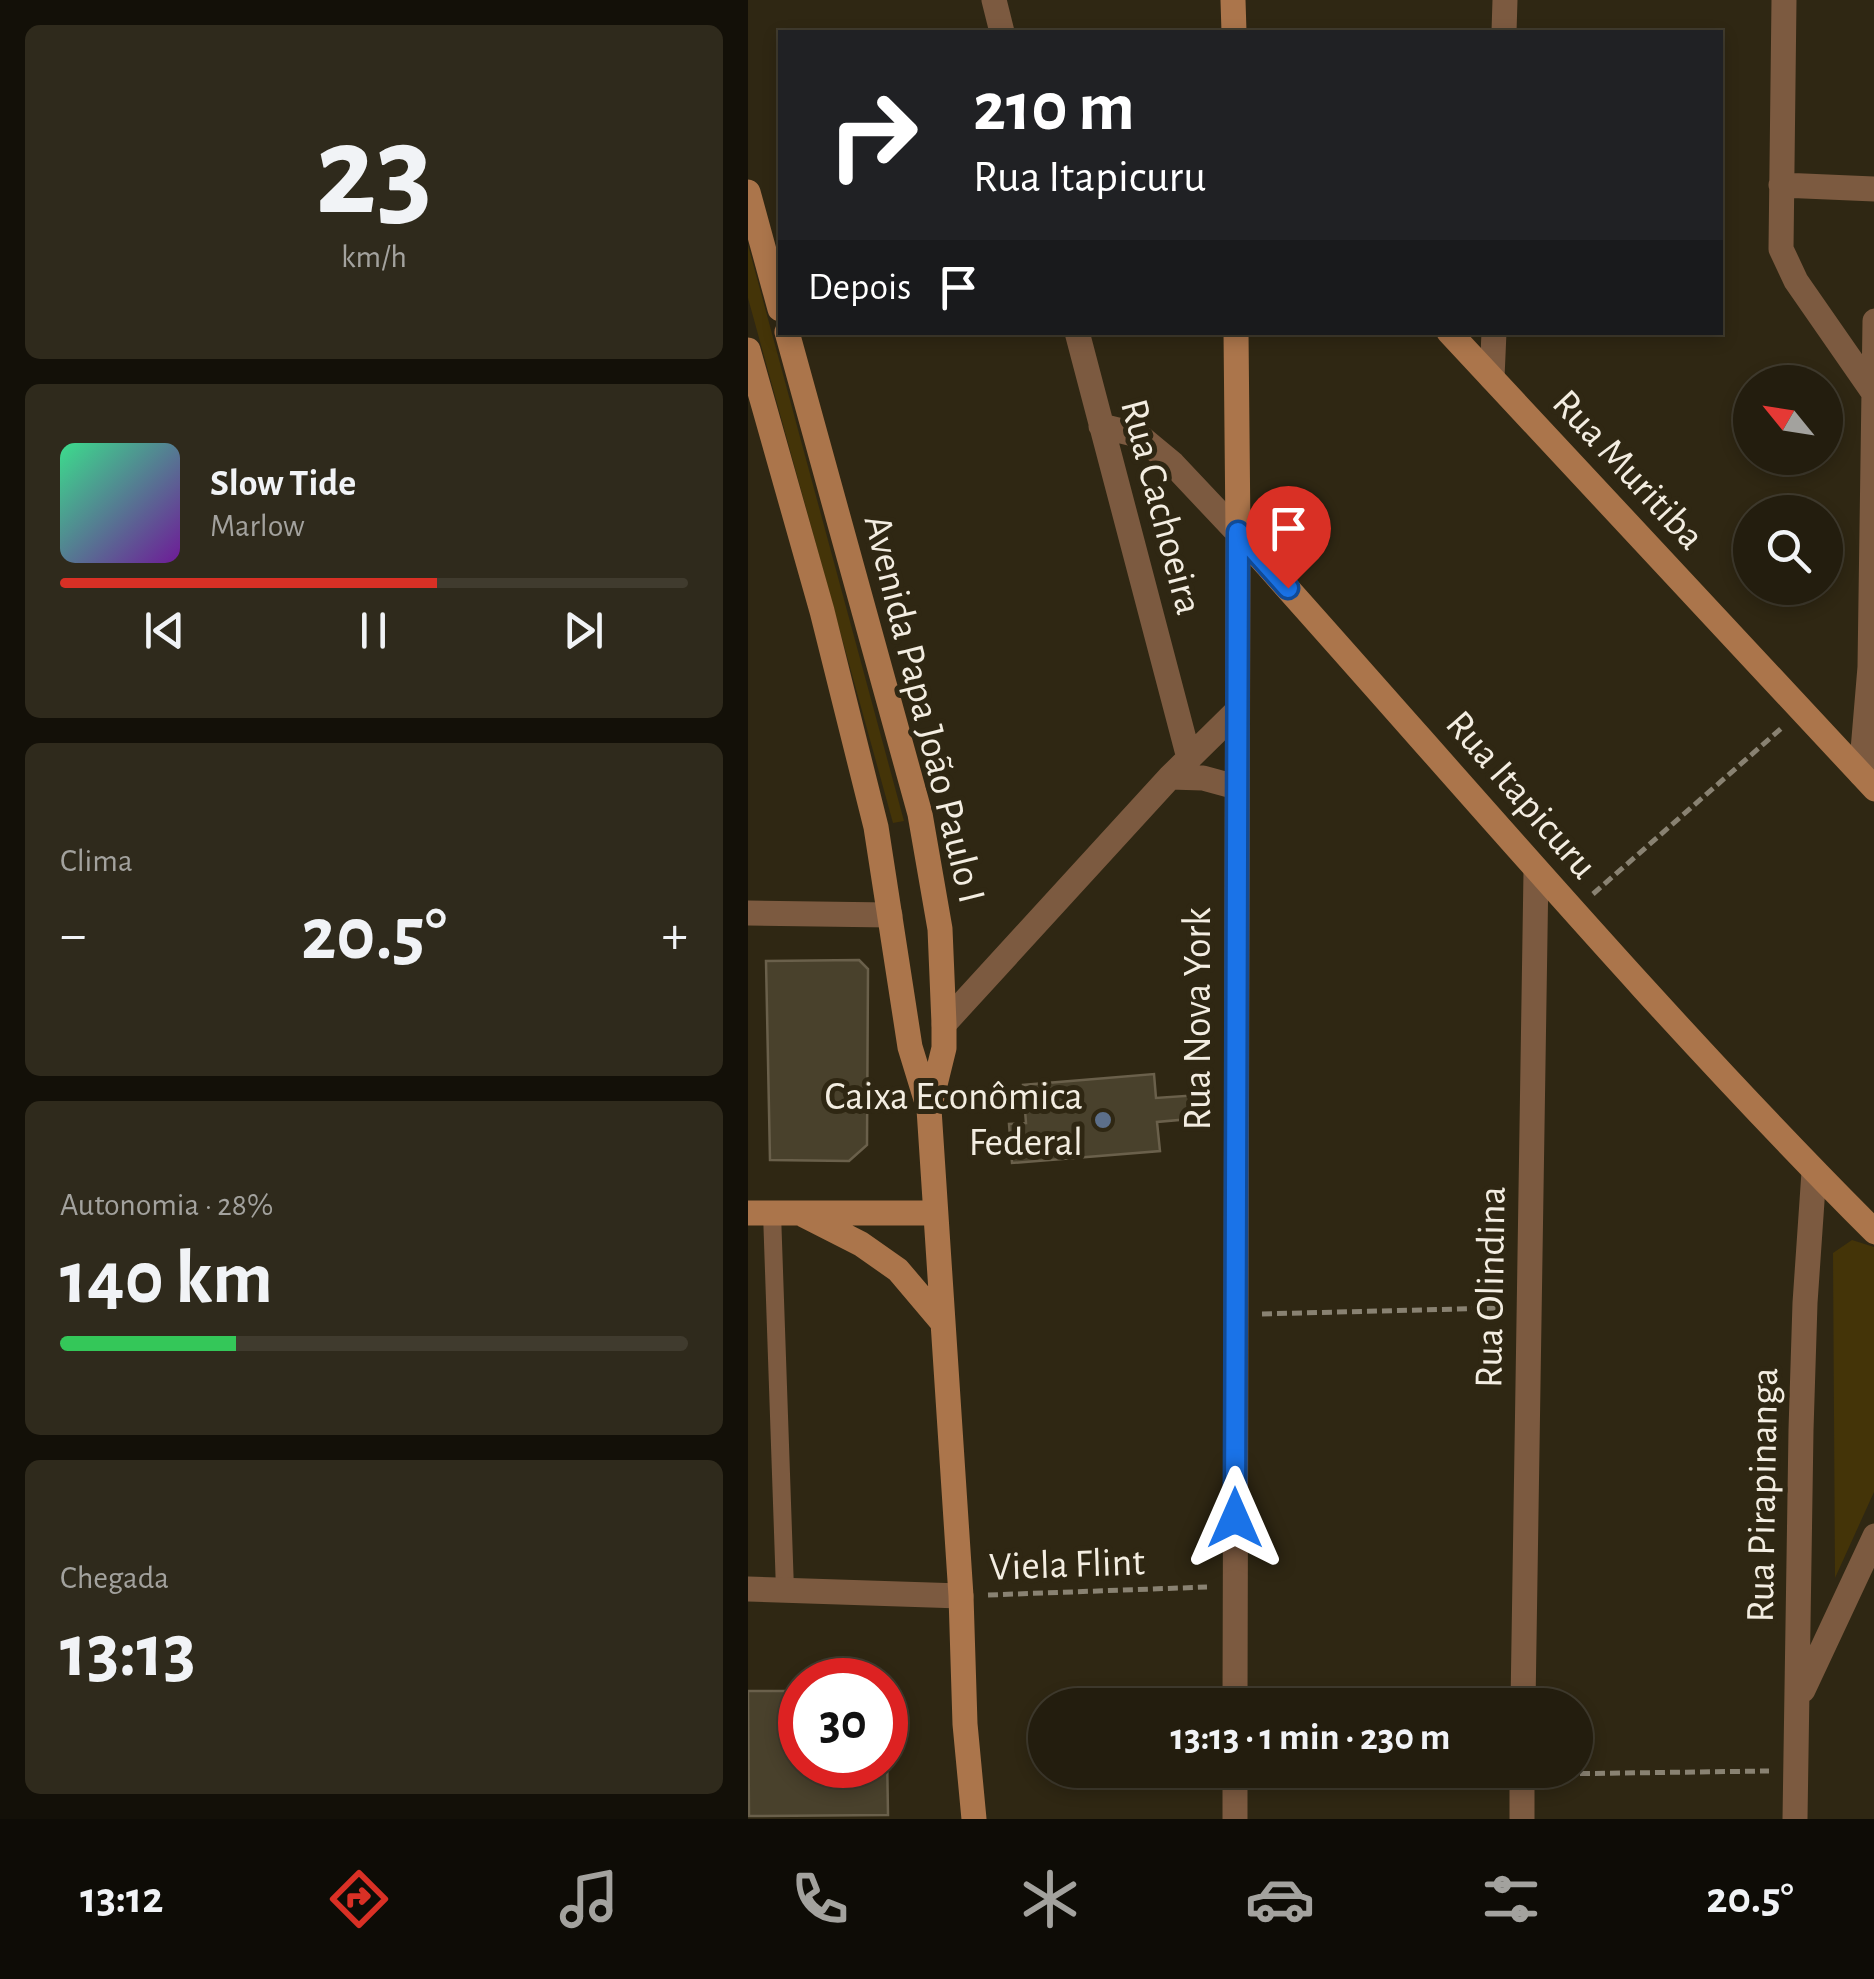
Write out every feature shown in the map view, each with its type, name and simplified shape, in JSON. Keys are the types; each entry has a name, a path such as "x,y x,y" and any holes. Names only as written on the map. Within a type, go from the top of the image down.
{"main road":[{"path":"1233,0 1234,30"},
{"path":"748,192 778,302"},
{"name":"Avenida Papa João Paulo I","path":"788,335 920,814 940,929 944,1024 944,1048 929,1108"},
{"name":"Rua Nova York","path":"1236,335 1238,532"},
{"name":"Rua Muritiba","path":"1453,335 1868,782"},
{"name":"Avenida Papa João Paulo I","path":"748,350 822,611 876,827 910,1047 929,1108 961,1596 964,1724 974,1819"},
{"name":"Rua Itapicuru","path":"1238,532 1536,871 1874,1232"},
{"path":"760,1213 936,1213"},
{"path":"800,1213 861,1244 898,1270 942,1322"}],"street":[{"path":"994,0 1002,30"},
{"path":"1504,30 1505,0"},
{"path":"1784,0 1781,248 1796,281 1873,392"},
{"path":"1781,185 1874,189"},
{"path":"1868,782 1874,321"},
{"name":"Rua Cachoeira","path":"1078,335 1189,758"},
{"path":"1492,378 1494,335"},
{"name":"Rua Itapicuru","path":"1101,426 1138,435 1173,464 1238,532"},
{"name":"Rua Nova York","path":"1235,1688 1238,532"},
{"path":"944,1024 1170,777 1236,712"},
{"path":"1170,777 1203,778 1236,787"},
{"name":"Rua Olindina","path":"1523,1688 1536,871"},
{"path":"748,913 890,916"},
{"name":"Rua Pirapinanga","path":"1795,1819 1805,1303 1814,1172"},
{"path":"1798,1701 1874,1536"},
{"path":"748,1589 961,1596"},
{"path":"1235,1788 1235,1819"},
{"path":"1522,1788 1522,1819"}],"lane":[{"path":"760,1213 785,1590"}],"path":[{"path":"1598,889 1801,711"},
{"path":"1234,1314 1528,1308"},
{"name":"Viela Flint","path":"961,1596 1235,1586"},
{"path":"1593,1772 1794,1771"}],"shaded area":[{"path":"748,245 904,821 893,823 748,298"},
{"path":"1852,1240 1874,1247 1874,1492 1835,1578 1833,1253"}],"building":[{"path":"859,960 868,969 867,1145 849,1161 770,1160 766,961"},
{"name":"Caixa Econômica Federal","path":"1154,1074 1156,1098 1199,1095 1201,1118 1157,1122 1160,1151 1012,1163 1009,1124 1026,1123 1023,1085"},
{"path":"748,1691 778,1691 778,1788 888,1788 888,1815 749,1816"}],"place":[{"name":"Caixa Econômica Federal","path":"1103,1120"}],"route":[{"path":"1235,1518 1238,532 1288,588"}]}
